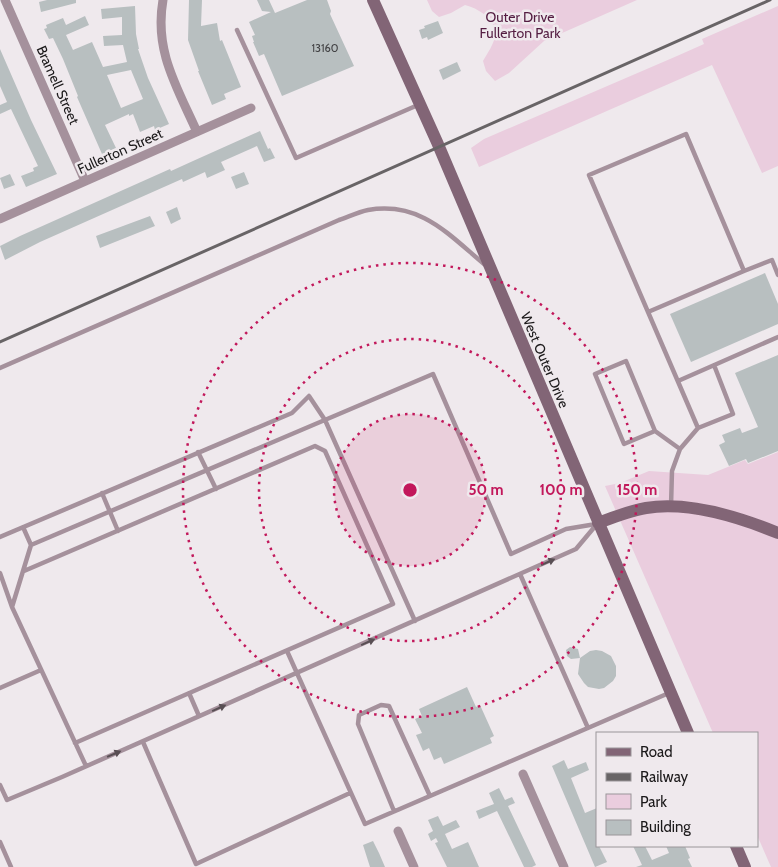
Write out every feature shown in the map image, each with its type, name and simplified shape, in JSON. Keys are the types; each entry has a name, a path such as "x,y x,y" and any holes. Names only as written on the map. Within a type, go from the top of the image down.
{"main road":[{"name":"West Outer Drive","path":"373,0 491,269 688,732"},
{"path":"598,523 630,511 647,508 671,508 712,512 735,517 778,533"},
{"path":"736,847 746,867"}],"street":[{"name":"Bramell Street","path":"5,0 85,181"},
{"path":"163,0 160,27 163,53 197,132"},
{"name":"Fullerton Street","path":"0,219 251,108"},
{"path":"523,774 564,867"},
{"path":"398,831 414,867"}],"lane":[{"path":"237,30 296,158 420,104"},
{"path":"698,428 589,175 686,134 744,270"},
{"path":"0,368 338,220 368,210 389,209 409,211 426,218 439,225 491,269"},
{"path":"648,312 744,270 772,260 778,275"},
{"path":"678,381 778,337"},
{"path":"655,431 624,444 595,374 626,361 655,431 680,449"},
{"path":"671,508 672,471 680,449 698,428 733,414 714,365"},
{"path":"31,545 433,374 511,554 566,530 598,523"},
{"path":"0,537 292,413 309,396 325,420 415,621"},
{"path":"24,571 315,446 325,451 393,604 75,743"},
{"path":"198,452 216,489"},
{"path":"102,493 118,531"},
{"path":"0,785 7,800 143,742 576,549 598,523"},
{"path":"12,607 31,545 23,527"},
{"path":"0,573 12,607 86,766"},
{"path":"520,574 588,728"},
{"path":"287,651 365,824 670,692"},
{"path":"0,688 41,670"},
{"path":"190,693 199,716"},
{"path":"394,811 358,724 359,715 381,705 389,706 430,796"},
{"path":"143,742 196,864"},
{"path":"191,867 350,793"},
{"path":"0,842 11,867"}],"green space":[{"name":"Outer Drive Fullerton Park","path":"427,0 637,0 544,41 509,73 495,81 486,71 483,61 492,46 495,36 495,30 490,20 481,12 465,5 439,17 432,11"},
{"path":"778,6 778,166 762,173 712,65 479,167 471,148 484,139 704,44 702,39"},
{"path":"778,452 778,867 771,867 758,837 758,732 713,732 605,486 620,483 649,471 708,475 745,460 748,464"}],"building":[{"path":"47,0 76,0 76,3 41,12 39,2"},
{"path":"189,0 202,0 201,26 217,23 220,41 222,40 241,87 224,94 226,99 212,105 188,40"},
{"path":"257,0 269,0 275,13 307,0 327,0 331,11 330,14 354,66 282,96 264,54 259,56 253,42 252,36 255,35 249,22 271,12 262,11"},
{"path":"135,6 138,49 148,78 169,124 155,130 154,126 140,132 133,114 129,116 129,114 105,125 116,148 102,154 63,59 53,38 49,39 44,29 47,28 46,25 63,18 66,25 85,16 89,25 66,35 73,50 92,42 103,67 127,62 123,45 104,46 103,36 122,35 122,17 102,19 101,9","holes":["131,70 143,99 121,108 107,75"]},
{"path":"438,21 443,33 428,40 427,37 422,39 419,30"},
{"path":"0,49 57,174 26,187 21,176 34,171 33,168 38,166 11,109 0,114 0,105 7,102 0,86"},
{"path":"457,62 461,71 443,80 439,70"},
{"path":"260,131 268,149 270,148 275,158 264,162 257,146 221,162 225,170 207,178 205,172 183,182 182,179 40,242 5,260 0,246 170,169 171,171"},
{"path":"244,172 249,184 236,189 231,177"},
{"path":"10,174 15,185 4,189 0,178"},
{"path":"177,207 181,219 171,224 166,212"},
{"path":"150,216 155,226 100,248 96,236"},
{"path":"765,273 778,304 778,324 691,362 670,314"},
{"path":"778,355 778,451 748,463 746,459 729,466 719,445 725,442 722,435 740,428 742,433 758,427 735,373"},
{"path":"570,647 578,649 580,658 571,659 567,656 566,650"},
{"path":"590,651 602,651 611,656 616,666 616,676 604,688 588,687 578,674 580,658"},
{"path":"467,687 476,707 480,705 494,736 490,738 492,743 444,764 441,757 434,760 429,748 423,751 416,735 422,733 415,719 422,716 419,709"},
{"path":"564,760 568,769 586,762 589,770 571,778 585,813 596,808 596,847 600,847 607,862 595,867 552,766"},
{"path":"499,788 505,800 512,797 515,803 508,806 536,865 532,867 524,867 497,811 479,819 476,811 494,804 489,793"},
{"path":"438,816 443,826 456,820 460,827 445,834 452,849 468,842 479,867 447,867 435,843 438,842 436,838 431,841 428,834 433,831 428,820"},
{"path":"373,841 385,867 370,867 363,845"},
{"path":"633,847 646,847 652,860 669,853 666,847 685,847 692,867 636,867 642,865"}],"railway":[{"path":"0,342 770,0"}]}
